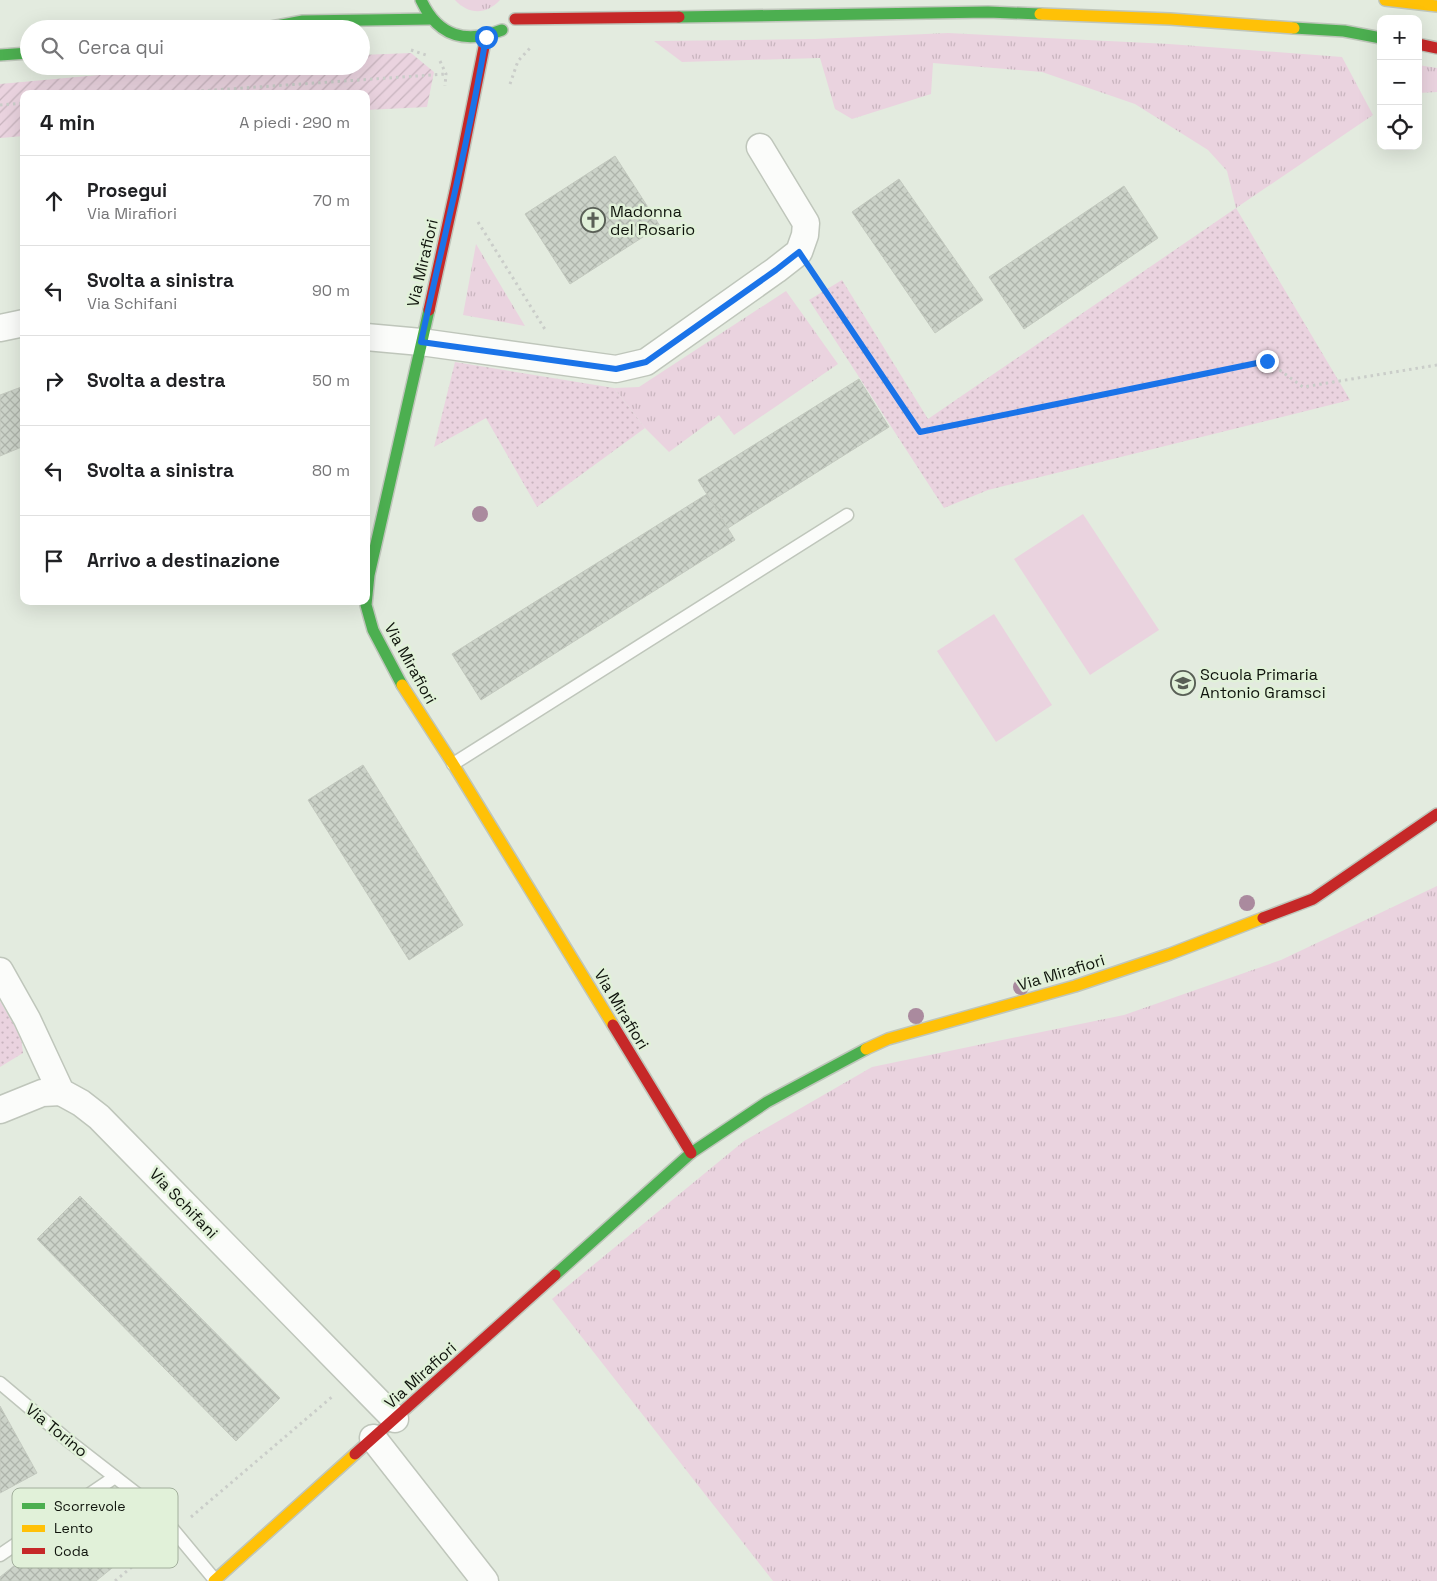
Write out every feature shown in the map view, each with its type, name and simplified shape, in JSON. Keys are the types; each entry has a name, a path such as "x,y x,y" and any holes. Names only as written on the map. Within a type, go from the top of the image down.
{"street":[{"path":"420,0 431,19 447,32 466,38 486,37 502,30 516,19 522,6"},
{"path":"1385,0 1437,6"},
{"path":"516,19 988,12 1227,23 1344,31 1377,37"},
{"path":"367,20 431,19"},
{"name":"Via Mirafiori","path":"370,571 458,178 486,37"},
{"path":"1422,45 1437,48"},
{"path":"0,55 20,54"},
{"path":"370,337 421,342 616,369 646,362 799,252 805,235 806,223 760,147"},
{"path":"0,328 20,324"},
{"name":"Via Mirafiori","path":"366,605 373,630 398,678 453,764 691,1153"},
{"name":"Via Mirafiori","path":"215,1580 691,1153 767,1102 849,1057 888,1039 1075,986 1170,954 1313,899 1437,814"},
{"path":"0,971 27,1019 61,1092 42,1093 0,1110"},
{"name":"Via Schifani","path":"61,1092 81,1103 99,1117 395,1419"},
{"path":"373,1438 485,1581"}],"lane":[{"path":"453,764 847,515"},
{"name":"Via Torino","path":"0,1383 129,1488"},
{"path":"98,1488 114,1477"},
{"name":"Via Torino","path":"178,1536 215,1580"},
{"path":"0,1555 12,1547"}],"path":[{"path":"508,88 518,61 533,45"},
{"path":"405,48 431,56"},
{"path":"439,58 446,74 444,91"},
{"path":"214,90 446,74"},
{"path":"0,105 20,103"},
{"path":"474,216 565,361"},
{"path":"799,252 920,432 1267,361 1303,387 1437,365"},
{"path":"178,1528 354,1377"},
{"path":"115,1581 130,1568"}],"green space":[{"path":"455,0 500,0 483,11 472,11"},
{"path":"948,33 1169,44 1342,57 1373,115 1236,208 1227,171 1208,150 1135,104 1042,72 933,63 931,94 852,119 835,109 820,58 682,62 654,41 815,39"},
{"path":"411,53 434,72 427,107 370,110 370,90 20,90 20,136 0,138 0,84 99,75 370,75 370,55"},
{"path":"1422,66 1437,68 1437,92 1422,93"},
{"path":"1236,208 1350,400 988,490 944,508 809,300 842,280 928,419"},
{"path":"476,244 525,326 463,315"},
{"path":"786,291 838,364 734,435 719,415 669,452 645,428 614,388 639,387"},
{"path":"455,362 614,388 645,428 537,507 486,418 434,447"},
{"path":"1083,514 1159,630 1090,675 1014,559"},
{"path":"994,614 1052,705 996,742 937,651"},
{"path":"1437,886 1437,1581 773,1581 552,1299 744,1141 872,1067 1124,1015 1281,960"},
{"path":"0,1001 21,1037 23,1053 0,1067"}],"building":[{"name":"Madonna del Rosario","path":"615,156 660,226 570,284 525,214"},
{"path":"899,179 983,300 935,333 852,212"},
{"path":"1124,186 1158,238 1024,329 989,277"},
{"path":"859,379 889,427 728,528 698,480"},
{"path":"20,388 20,448 0,456 0,395"},
{"path":"707,494 735,540 481,700 452,654"},
{"path":"363,765 463,925 409,960 308,800"},
{"path":"80,1196 280,1398 236,1441 37,1239"},
{"path":"0,1406 37,1473 0,1493"},
{"path":"12,1567 112,1568 96,1581 0,1581 0,1577"}],"traffic: fast":[{"path":"421,0 436,22 454,34 477,36 502,30"},
{"path":"679,17 988,12 1040,14"},
{"path":"367,20 431,19"},
{"path":"1294,28 1344,31 1377,37"},
{"path":"0,55 20,54"},
{"path":"370,571 429,310"},
{"path":"366,605 373,630 402,685"},
{"path":"555,1275 691,1153 767,1102 866,1049"}],"traffic: slow":[{"path":"1385,0 1437,6"},
{"path":"1040,14 1170,19 1294,28"},
{"path":"402,685 453,764 613,1025"},
{"path":"866,1049 888,1039 1075,986 1170,954 1263,918"},
{"path":"214,1581 355,1454"}],"traffic: jam":[{"path":"515,19 679,17"},
{"path":"429,310 486,37"},
{"path":"1422,45 1437,48"},
{"path":"1263,918 1313,899 1437,814"},
{"path":"613,1025 691,1153"},
{"path":"355,1454 555,1275"}],"place":[{"name":"Madonna del Rosario","path":"593,220"},
{"name":"Scuola Primaria Antonio Gramsci","path":"1183,683"}],"route":[{"path":"486,37 456,187 421,342 616,369 646,362 799,252 920,432 1267,361"}]}
